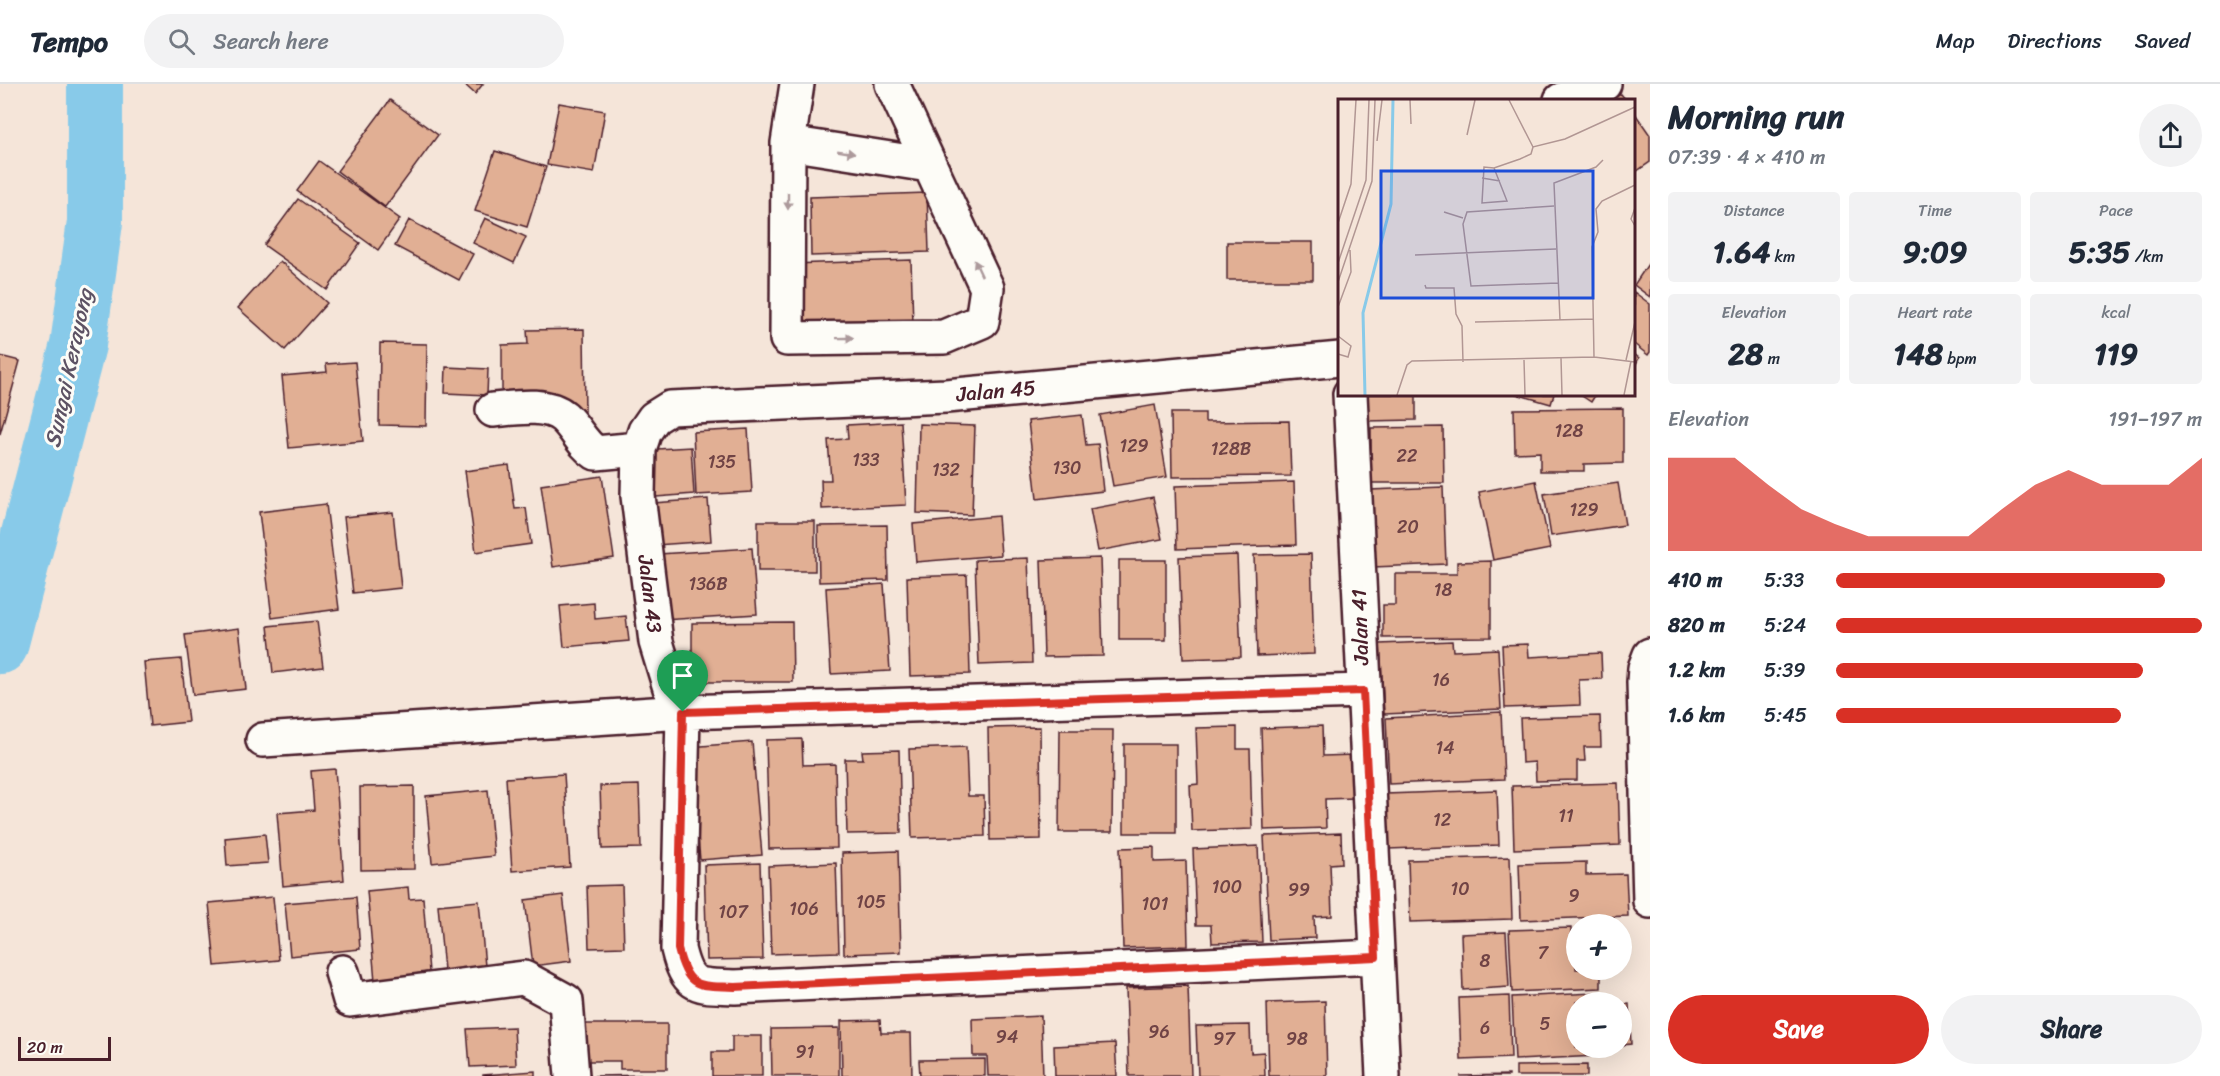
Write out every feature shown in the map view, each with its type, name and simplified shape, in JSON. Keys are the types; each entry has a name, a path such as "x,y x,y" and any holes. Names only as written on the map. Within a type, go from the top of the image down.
{"street":[{"path":"797,84 788,143 787,339 944,337 982,321 987,288 892,84"},
{"path":"1564,99 1604,84"},
{"path":"788,143 929,165"},
{"name":"Jalan 45","path":"654,418 670,408 946,396 1338,359"},
{"name":"Jalan 41","path":"1350,396 1383,1076"},
{"path":"493,410 530,408 551,411 563,417 574,432 596,453 639,449"},
{"name":"Jalan 43","path":"654,418 645,430 639,449 638,496 653,621 662,665 670,688 683,712 678,949 688,978 699,985 735,987 1376,957"},
{"path":"1650,655 1645,668 1644,682 1650,901"},
{"path":"263,740 683,712 1363,691"},
{"path":"342,972 350,1000 524,978 566,1001 572,1076"}],"building":[{"path":"464,84 483,84 475,94"},
{"path":"1621,94 1625,99 1614,99"},
{"path":"390,100 438,135 385,207 337,171"},
{"path":"559,103 605,111 594,173 547,165"},
{"path":"1635,113 1650,135 1650,162 1635,172"},
{"path":"495,151 546,167 527,227 475,211"},
{"path":"319,161 400,219 378,250 297,191"},
{"path":"927,193 929,252 811,256 810,197"},
{"path":"298,199 360,243 327,290 264,245"},
{"path":"485,218 526,237 514,263 473,243"},
{"path":"409,220 473,254 459,280 395,246"},
{"path":"1227,242 1313,242 1313,280 1227,280"},
{"path":"911,260 913,325 794,328 791,264"},
{"path":"280,261 327,303 285,350 238,308"},
{"path":"1650,261 1650,297 1635,284"},
{"path":"1635,293 1650,304 1650,352 1648,355 1635,345"},
{"path":"584,329 585,415 529,415 528,391 502,392 502,345 528,344 527,330"},
{"path":"380,343 427,344 426,426 379,425"},
{"path":"0,356 20,361 0,434"},
{"path":"355,362 363,441 289,448 282,376 327,372 326,364"},
{"path":"446,367 488,369 487,395 445,393"},
{"path":"1364,396 1416,396 1416,420 1365,421"},
{"path":"1523,396 1553,396 1551,404"},
{"path":"1582,396 1595,396 1591,402"},
{"path":"1155,405 1167,477 1113,486 1100,415"},
{"path":"1623,408 1623,463 1584,464 1584,471 1540,471 1540,452 1515,453 1514,409"},
{"path":"1171,413 1205,413 1205,422 1289,421 1291,476 1172,477"},
{"path":"1082,415 1086,445 1098,444 1103,491 1037,499 1028,421"},
{"path":"901,422 906,505 822,509 821,480 831,480 828,440 848,439 847,425"},
{"path":"919,424 975,426 972,515 917,513"},
{"path":"1443,427 1444,483 1371,483 1371,428"},
{"path":"748,429 752,492 696,495 693,432"},
{"path":"691,447 694,494 643,498 640,450"},
{"path":"509,465 515,509 526,508 531,544 476,552 465,471"},
{"path":"602,476 614,558 553,567 541,485"},
{"path":"1536,481 1550,549 1493,560 1479,492"},
{"path":"1294,482 1296,545 1177,549 1175,486"},
{"path":"1618,483 1625,525 1551,536 1544,494"},
{"path":"1443,487 1446,564 1373,567 1370,490"},
{"path":"1153,497 1162,539 1098,551 1090,509"},
{"path":"708,499 711,541 656,545 653,503"},
{"path":"326,504 339,609 272,618 259,512"},
{"path":"393,512 401,588 353,593 344,517"},
{"path":"998,516 1001,555 916,562 913,524"},
{"path":"758,521 815,521 815,571 758,571"},
{"path":"887,525 888,580 819,582 818,526"},
{"path":"752,548 757,614 663,620 659,554"},
{"path":"1311,554 1314,654 1257,656 1254,555"},
{"path":"1237,555 1241,657 1183,659 1179,557"},
{"path":"1028,558 1032,663 979,665 975,560"},
{"path":"1100,558 1103,656 1044,657 1041,560"},
{"path":"1119,560 1166,560 1166,640 1119,640"},
{"path":"1491,561 1491,637 1383,638 1383,605 1395,605 1395,574 1457,574 1457,562"},
{"path":"967,575 970,674 910,676 907,577"},
{"path":"884,584 890,671 831,674 826,588"},
{"path":"594,603 595,619 626,616 629,641 564,647 560,606"},
{"path":"317,621 323,667 273,673 268,626"},
{"path":"792,622 793,682 692,682 692,623"},
{"path":"239,628 246,689 193,695 185,635"},
{"path":"1452,641 1453,651 1498,649 1501,709 1384,714 1380,644"},
{"path":"1528,644 1529,657 1601,653 1602,679 1579,680 1580,705 1505,708 1502,645"},
{"path":"181,659 188,722 150,726 144,662"},
{"path":"1501,712 1504,779 1389,784 1386,718"},
{"path":"1600,716 1601,747 1584,747 1585,761 1577,761 1577,780 1536,781 1535,762 1522,763 1520,718"},
{"path":"1322,726 1323,756 1354,755 1355,798 1325,799 1326,828 1264,830 1261,728"},
{"path":"1040,727 1041,839 990,840 988,728"},
{"path":"1237,727 1237,749 1250,749 1252,829 1192,831 1190,785 1198,784 1196,728"},
{"path":"1060,730 1113,730 1112,832 1059,832"},
{"path":"802,739 803,765 835,764 837,848 769,849 766,740"},
{"path":"752,742 762,855 700,860 697,824 687,825 689,747"},
{"path":"1124,744 1176,744 1176,833 1124,833"},
{"path":"966,747 968,796 984,796 985,836 912,838 909,749"},
{"path":"899,750 901,833 847,834 845,759 863,759 862,751"},
{"path":"335,769 344,880 283,886 277,813 314,810 311,771"},
{"path":"564,774 570,867 512,871 506,778"},
{"path":"1618,783 1620,845 1514,849 1512,786"},
{"path":"639,785 641,848 602,849 600,786"},
{"path":"414,786 414,869 361,870 360,787"},
{"path":"488,790 494,856 432,863 426,796"},
{"path":"1497,790 1499,845 1388,849 1386,794"},
{"path":"1341,833 1342,863 1330,864 1332,916 1314,917 1315,938 1269,940 1264,836"},
{"path":"265,834 268,863 227,866 225,838"},
{"path":"1258,846 1262,942 1212,943 1211,925 1196,925 1193,849"},
{"path":"1154,847 1154,862 1186,861 1188,946 1123,948 1120,848"},
{"path":"898,851 901,952 844,954 842,853"},
{"path":"1510,857 1512,919 1410,922 1408,860"},
{"path":"1586,862 1586,875 1626,874 1628,914 1566,914 1566,918 1521,920 1519,864"},
{"path":"760,863 763,959 707,960 704,865"},
{"path":"836,863 839,952 771,954 768,866"},
{"path":"622,885 624,947 589,948 587,886"},
{"path":"408,887 409,899 423,898 429,972 415,974 416,989 376,992 367,891"},
{"path":"563,895 571,961 533,966 525,900"},
{"path":"273,897 279,960 215,966 209,903"},
{"path":"356,897 360,949 290,956 285,903"},
{"path":"479,901 486,977 445,981 438,905"},
{"path":"1566,928 1566,980 1601,980 1601,988 1512,992 1509,930"},
{"path":"1506,932 1509,987 1463,990 1461,934"},
{"path":"1188,986 1191,1076 1129,1076 1126,988"},
{"path":"1566,994 1566,1058 1515,1060 1512,997"},
{"path":"1509,996 1511,1058 1461,1060 1459,998"},
{"path":"1325,1001 1327,1076 1269,1076 1267,1003"},
{"path":"1041,1016 1043,1076 988,1076 987,1056 973,1056 972,1019"},
{"path":"880,1020 881,1033 911,1033 912,1076 842,1076 841,1021"},
{"path":"582,1024 667,1024 667,1069 620,1069 620,1061 582,1061"},
{"path":"1250,1025 1251,1053 1264,1052 1265,1076 1198,1076 1196,1026"},
{"path":"514,1027 516,1065 470,1067 467,1029"},
{"path":"839,1028 839,1076 772,1076 771,1029"},
{"path":"732,1036 762,1036 762,1076 712,1076 712,1052 732,1052"},
{"path":"1115,1043 1117,1076 1055,1076 1054,1046"},
{"path":"985,1059 985,1076 920,1076 919,1060"},
{"path":"1587,1065 1587,1076 1516,1076 1516,1066"},
{"path":"535,1071 535,1076 483,1076 483,1075"},
{"path":"651,1075 651,1076 594,1076"},
{"path":"1509,1075 1509,1076 1460,1076"}],"waterway":[{"name":"Sungai Kerayong","path":"0,646 78,345 95,222 95,84"}],"route":[{"path":"1363,691 1376,957 735,987 699,985 688,978 678,949 683,712 1363,691"}]}
